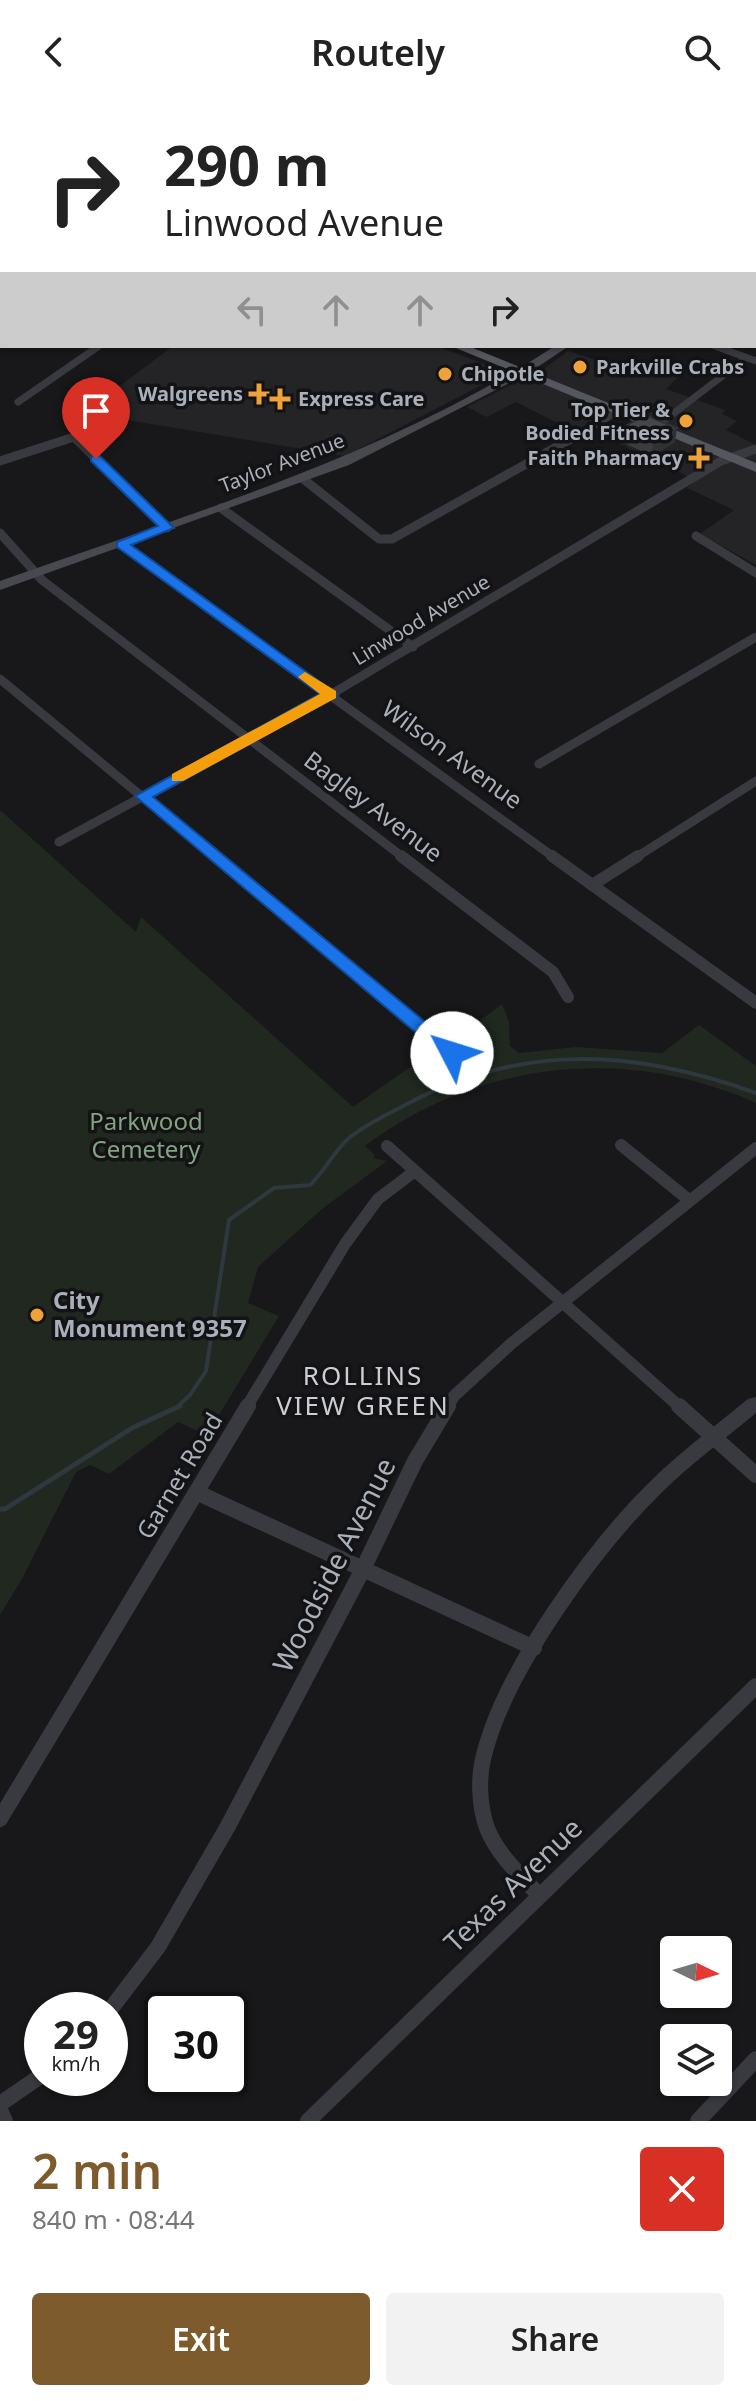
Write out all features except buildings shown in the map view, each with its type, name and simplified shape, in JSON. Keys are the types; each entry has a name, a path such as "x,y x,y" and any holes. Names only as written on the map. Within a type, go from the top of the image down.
{"main road":[{"path":"462,348 756,468"},
{"name":"Taylor Avenue","path":"0,586 167,528 362,454 523,372 560,348"}],"street":[{"path":"18,402 96,348"},
{"path":"720,348 756,361"},
{"path":"657,426 746,358"},
{"path":"302,478 379,539 392,539 530,464 620,410"},
{"path":"0,461 74,437 90,418"},
{"path":"74,437 167,528"},
{"name":"Linwood Avenue","path":"59,842 330,695 721,461 756,449"},
{"path":"221,508 334,593 413,647"},
{"name":"Bagley Avenue","path":"0,533 37,574 553,972 568,997"},
{"path":"696,536 756,573"},
{"name":"Wilson Avenue","path":"121,544 756,1003"},
{"path":"539,764 756,637"},
{"path":"0,679 452,1053"},
{"path":"592,885 756,781"},
{"path":"621,1145 689,1200"},
{"path":"387,1146 756,1475"},
{"name":"Woodside Avenue","path":"124,1992 158,1947 228,1826 362,1571 415,1461 454,1396 477,1373 756,1148"},
{"name":"Garnet Road","path":"0,1819 362,1218 378,1199 415,1171"},
{"path":"539,1895 494,1841 485,1819 481,1782 484,1754 491,1734 534,1648 618,1530 645,1498 756,1403"},
{"path":"196,1492 534,1648"},
{"name":"Texas Avenue","path":"308,2121 756,1686"},
{"path":"698,2121 756,2059"},
{"path":"0,2104 24,2087"},
{"path":"0,2110 5,2121"}],"shaded area":[{"path":"170,348 442,348 495,368 499,376 345,456 84,413"},
{"path":"568,351 644,376 662,362 685,370 666,389 725,410 722,414 737,421 726,430 756,445 756,565 700,534 734,510 687,488 695,480 618,443 644,426 606,411 575,432 516,402 487,417 467,407 545,368"}],"green space":[{"name":"Parkwood Cemetery","path":"0,810 136,932 141,917 353,1107 436,1049 440,1051 502,1004 509,1022 510,1046 519,1053 576,1047 662,1053 699,1025 756,1066 756,1103 706,1084 656,1073 605,1068 554,1070 504,1079 456,1095 409,1117 365,1146 375,1155 373,1158 387,1161 322,1209 258,1267 248,1303 279,1316 207,1435 178,1422 109,1474 90,1465 76,1472 22,1579 0,1615"}],"waterway":[{"path":"176,1408 190,1395 206,1371 229,1220 274,1188 310,1185 343,1143 377,1120 450,1084 494,1070 537,1062 580,1059 623,1061 667,1068 756,1093"},
{"path":"176,1408 180,1406"},
{"path":"0,1509 5,1509 132,1428 176,1408"}],"slow traffic":[{"path":"178,777 330,695 305,677"}],"place":[{"name":"Parkville Crabs","path":"580,367"},
{"name":"Chipotle","path":"445,374"},
{"name":"Walgreens","path":"259,394"},
{"name":"Express Care","path":"280,399"},
{"name":"Top Tier & Bodied Fitness","path":"686,421"},
{"name":"Faith Pharmacy","path":"699,458"},
{"name":"City Monument 9357","path":"37,1315"}],"district":[{"name":"ROLLINS VIEW GREEN","path":"363,1391"}],"route":[{"path":"96,459 167,528 121,544 330,695 142,796 452,1053"}]}
